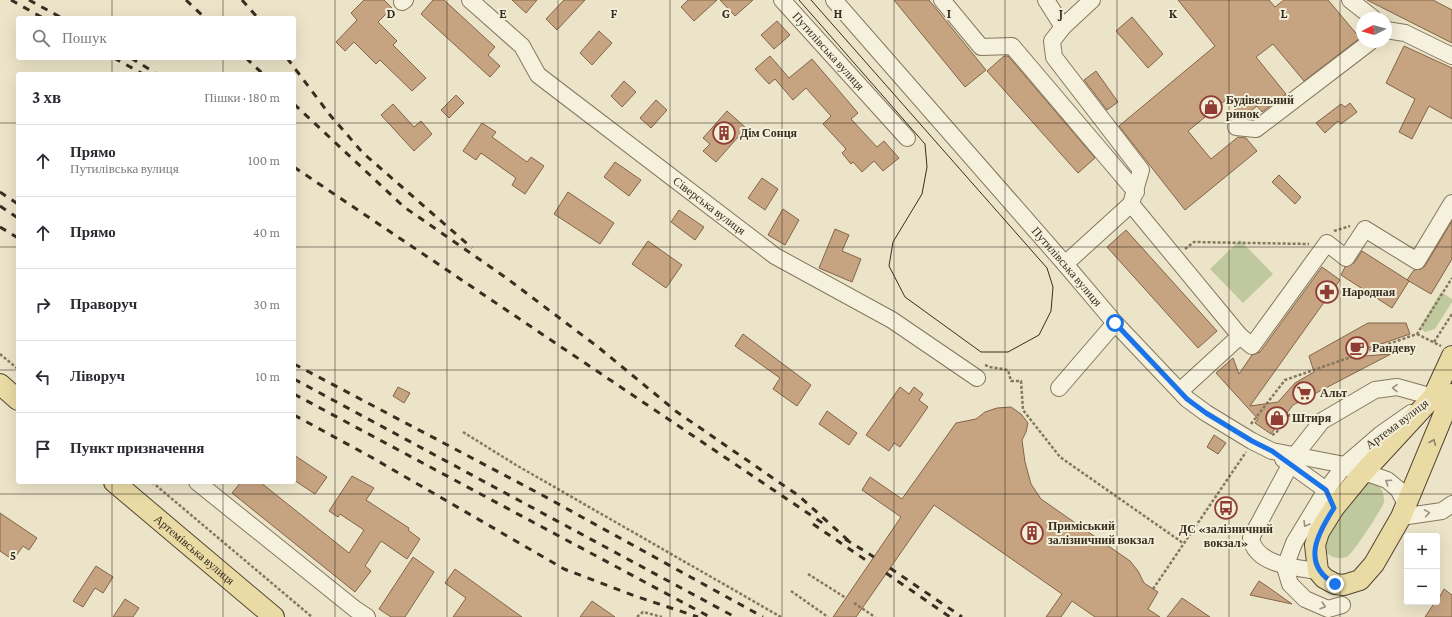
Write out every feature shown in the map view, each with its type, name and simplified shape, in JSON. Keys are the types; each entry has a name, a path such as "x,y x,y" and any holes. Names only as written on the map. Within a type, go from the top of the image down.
{"main road":[{"name":"Артема вулиця","path":"1344,585 1360,580 1374,564 1404,511 1417,478 1442,396 1449,352"},
{"path":"0,384 16,398"},
{"path":"1344,585 1335,584 1324,578 1318,571 1315,545 1320,532 1353,470 1442,396"},
{"name":"Артемівська вулиця","path":"116,484 274,617"}],"street":[{"name":"Сіверська вулиця","path":"470,0 522,46 538,75 776,256 892,320 977,378"},
{"name":"Путилівська вулиця","path":"782,0 907,138"},
{"path":"942,0 981,47 1012,46 1133,198 1175,258 1240,336 1252,346 1328,243 1346,258 1365,229 1417,261 1452,203"},
{"path":"1046,0 1063,27"},
{"path":"1065,264 1133,198 1141,170 1054,56 1052,41 1063,27 1092,0"},
{"path":"1350,0 1365,12"},
{"name":"Путилівська вулиця","path":"842,3 1115,323 1180,391 1206,413 1252,441 1271,443 1293,459 1353,470 1387,480 1398,489 1404,511"},
{"path":"1392,30 1405,33 1452,56"},
{"path":"1236,127 1256,129 1362,48"},
{"path":"1059,388 1115,323"},
{"path":"1180,391 1240,336"},
{"path":"1318,571 1285,567 1260,554 1252,546 1251,538 1293,459 1322,421 1375,390 1397,387 1442,396"},
{"path":"1293,459 1326,490 1334,508"},
{"path":"1344,585 1345,611 1328,609 1305,599 1290,584 1285,567 1294,543 1326,490 1353,470"},
{"path":"200,484 366,617"},
{"path":"1404,511 1442,511 1452,504"}],"path":[{"path":"1175,258 1194,242 1313,244"},
{"path":"1250,426 1285,380 1417,334 1452,278"},
{"path":"1434,342 1452,314"},
{"path":"1417,334 1434,342 1449,352"},
{"path":"0,354 16,367"},
{"path":"978,361 990,367 1008,370 1011,382 1021,381 1023,410 1060,457 1183,543"},
{"path":"1271,443 1276,433 1290,414"},
{"path":"1153,589 1252,441 1257,430 1244,422"},
{"path":"463,432 516,465 781,617"},
{"path":"154,484 312,617"},
{"path":"808,574 846,598"},
{"path":"791,591 828,617"},
{"path":"854,603 875,617"},
{"path":"637,617 643,612 662,617"}],"green space":[{"path":"1240,240 1273,274 1243,303 1210,269"},
{"path":"1441,292 1452,299 1452,302 1435,329 1425,332 1420,327"},
{"path":"1367,481 1381,488 1384,495 1384,502 1382,506 1362,539 1348,556 1338,558 1329,555 1324,550 1324,534"}],"building":[{"path":"364,0 384,0 392,8 378,22 397,41 393,45 426,78 412,91 380,60 376,64 354,42 345,51 336,42 357,20 351,13"},
{"path":"433,0 444,0 495,47 488,55 500,66 490,77 421,14"},
{"path":"512,0 537,0 526,13"},
{"path":"564,0 585,0 557,30 546,19"},
{"path":"688,0 717,0 694,21 681,7"},
{"path":"720,0 753,0 735,16"},
{"path":"894,0 929,0 986,70 965,87"},
{"path":"1178,0 1269,0 1275,7 1284,0 1328,0 1356,33 1356,41 1304,81 1273,44 1256,57 1286,94 1262,112 1257,106 1242,118 1227,99 1188,131 1211,159 1238,137 1246,138 1257,151 1185,210 1119,126 1215,46"},
{"path":"1367,0 1433,0 1452,10 1452,43 1392,12"},
{"path":"1132,17 1163,54 1148,68 1116,31"},
{"path":"777,21 790,35 774,49 761,35"},
{"path":"599,31 612,43 592,65 580,53"},
{"path":"1404,46 1452,68 1452,119 1429,106 1412,139 1399,132 1415,99 1386,83"},
{"path":"770,56 789,78 812,59 858,113 851,119 877,147 884,141 899,158 883,171 874,161 862,172 853,162 851,164 842,153 846,149 823,124 831,116 806,88 793,100 775,79 769,84 755,69"},
{"path":"1004,56 1008,56 1095,158 1078,173 987,71"},
{"path":"1096,71 1118,102 1107,110 1084,80"},
{"path":"624,81 636,92 622,107 611,96"},
{"path":"456,95 464,103 449,118 441,110"},
{"path":"656,100 667,110 651,128 640,118"},
{"path":"1350,103 1357,112 1341,124 1338,121 1325,133 1316,123 1341,104 1345,107"},
{"path":"393,104 414,127 421,121 432,134 414,151 381,115"},
{"name":"Дім Сонця","path":"727,111 746,128 716,162 703,151 710,144 703,138"},
{"path":"482,123 496,132 492,137 527,162 531,157 544,166 525,194 512,185 516,178 481,153 476,160 463,151"},
{"path":"615,162 641,180 629,196 604,177"},
{"path":"1279,175 1301,197 1295,204 1272,182"},
{"path":"762,178 778,189 765,210 748,198"},
{"path":"568,192 614,223 600,244 554,214"},
{"path":"783,209 799,220 785,245 768,235"},
{"path":"679,210 704,227 695,240 671,222"},
{"path":"1452,221 1452,259 1431,294 1407,280 1414,270 1421,269 1425,266"},
{"path":"835,229 849,235 842,251 861,259 852,282 819,268"},
{"path":"1126,230 1217,331 1198,348 1107,247"},
{"path":"648,241 682,265 666,288 632,264"},
{"path":"1362,251 1409,281 1392,308 1341,275 1345,267 1354,263"},
{"path":"1322,267 1340,280 1250,406 1278,402 1295,383 1314,372 1309,356 1368,323 1406,323 1410,334 1352,354 1352,357 1391,354 1293,405 1271,434 1255,423 1258,419 1216,373 1233,358 1239,374 1252,355 1260,352"},
{"path":"743,334 811,385 797,406 773,389 780,378 735,346"},
{"path":"398,387 410,393 404,403 393,396"},
{"path":"900,387 909,394 914,387 923,394 919,400 928,407 900,447 894,443 889,451 866,435"},
{"name":"Приміський залізничний вокзал","path":"1011,407 1021,414 1028,423 1022,440 1025,462 1031,484 1041,499 1130,561 1138,571 1144,583 1158,592 1148,609 1160,617 1095,617 1072,601 1061,617 1046,617 1062,594 934,505 856,617 833,617 901,517 862,490 870,477 902,499 956,423 976,419 985,412 997,408"},
{"path":"827,411 857,433 849,445 819,424"},
{"path":"1214,435 1226,443 1218,454 1207,447"},
{"path":"296,456 327,477 315,494 296,481"},
{"path":"352,476 374,488 366,500 409,528 408,530 420,539 407,559 381,541 365,566 371,571 355,592 232,493 239,484 263,484 349,553 364,530 340,514 338,517 329,511"},
{"path":"0,513 37,538 29,550 23,546 13,560 0,551"},
{"path":"413,557 434,572 405,617 391,617 379,609"},
{"path":"96,566 113,577 103,593 95,588 83,607 73,601"},
{"path":"455,569 522,617 453,617 466,598 445,583"},
{"path":"1259,581 1268,587 1292,604 1250,595"},
{"path":"1444,589 1452,595 1452,617 1425,617 1433,605 1440,605 1440,596"},
{"path":"1182,598 1210,617 1167,617"},
{"path":"125,599 139,608 133,617 113,617"},
{"path":"592,601 615,617 580,617"}],"tram line":[{"path":"799,0 925,144 927,167 922,194 893,242 889,266 905,297 981,352 1008,352 1039,335 1051,311 1053,287 1047,268 811,0"}],"railway":[{"path":"11,0 39,16"},
{"path":"29,0 58,16"},
{"path":"186,0 203,16"},
{"path":"242,0 256,16"},
{"path":"118,60 139,72"},
{"path":"134,60 154,72"},
{"path":"248,60 261,72"},
{"path":"289,60 330,115 363,153 472,248"},
{"path":"296,106 404,207 505,277 598,347 677,412 799,496 850,542"},
{"path":"296,168 824,524"},
{"path":"0,192 16,203"},
{"path":"0,206 16,217"},
{"path":"0,227 16,237"},
{"path":"296,365 542,495 763,617"},
{"path":"296,380 735,617"},
{"path":"296,395 710,617"},
{"path":"296,416 371,457 564,569 635,596 698,617"},
{"path":"813,524 870,563"},
{"path":"845,539 874,557"},
{"path":"890,568 962,617"},
{"path":"886,573 950,617"}],"place":[{"name":"Будівельний ринок","path":"1211,107"},
{"name":"Дім Сонця","path":"724,133"},
{"name":"Народная","path":"1327,292"},
{"name":"Рандеву","path":"1357,348"},
{"name":"Альт","path":"1304,393"},
{"name":"Штиря","path":"1277,418"},
{"name":"ДС «залізничний вокзал»","path":"1226,508"},
{"name":"Приміський залізничний вокзал","path":"1032,533"}],"route":[{"path":"1115,323 1164,377 1187,399 1206,413 1252,441 1272,451 1326,490 1334,508 1320,532 1315,545 1318,571 1324,578 1335,584"}]}
